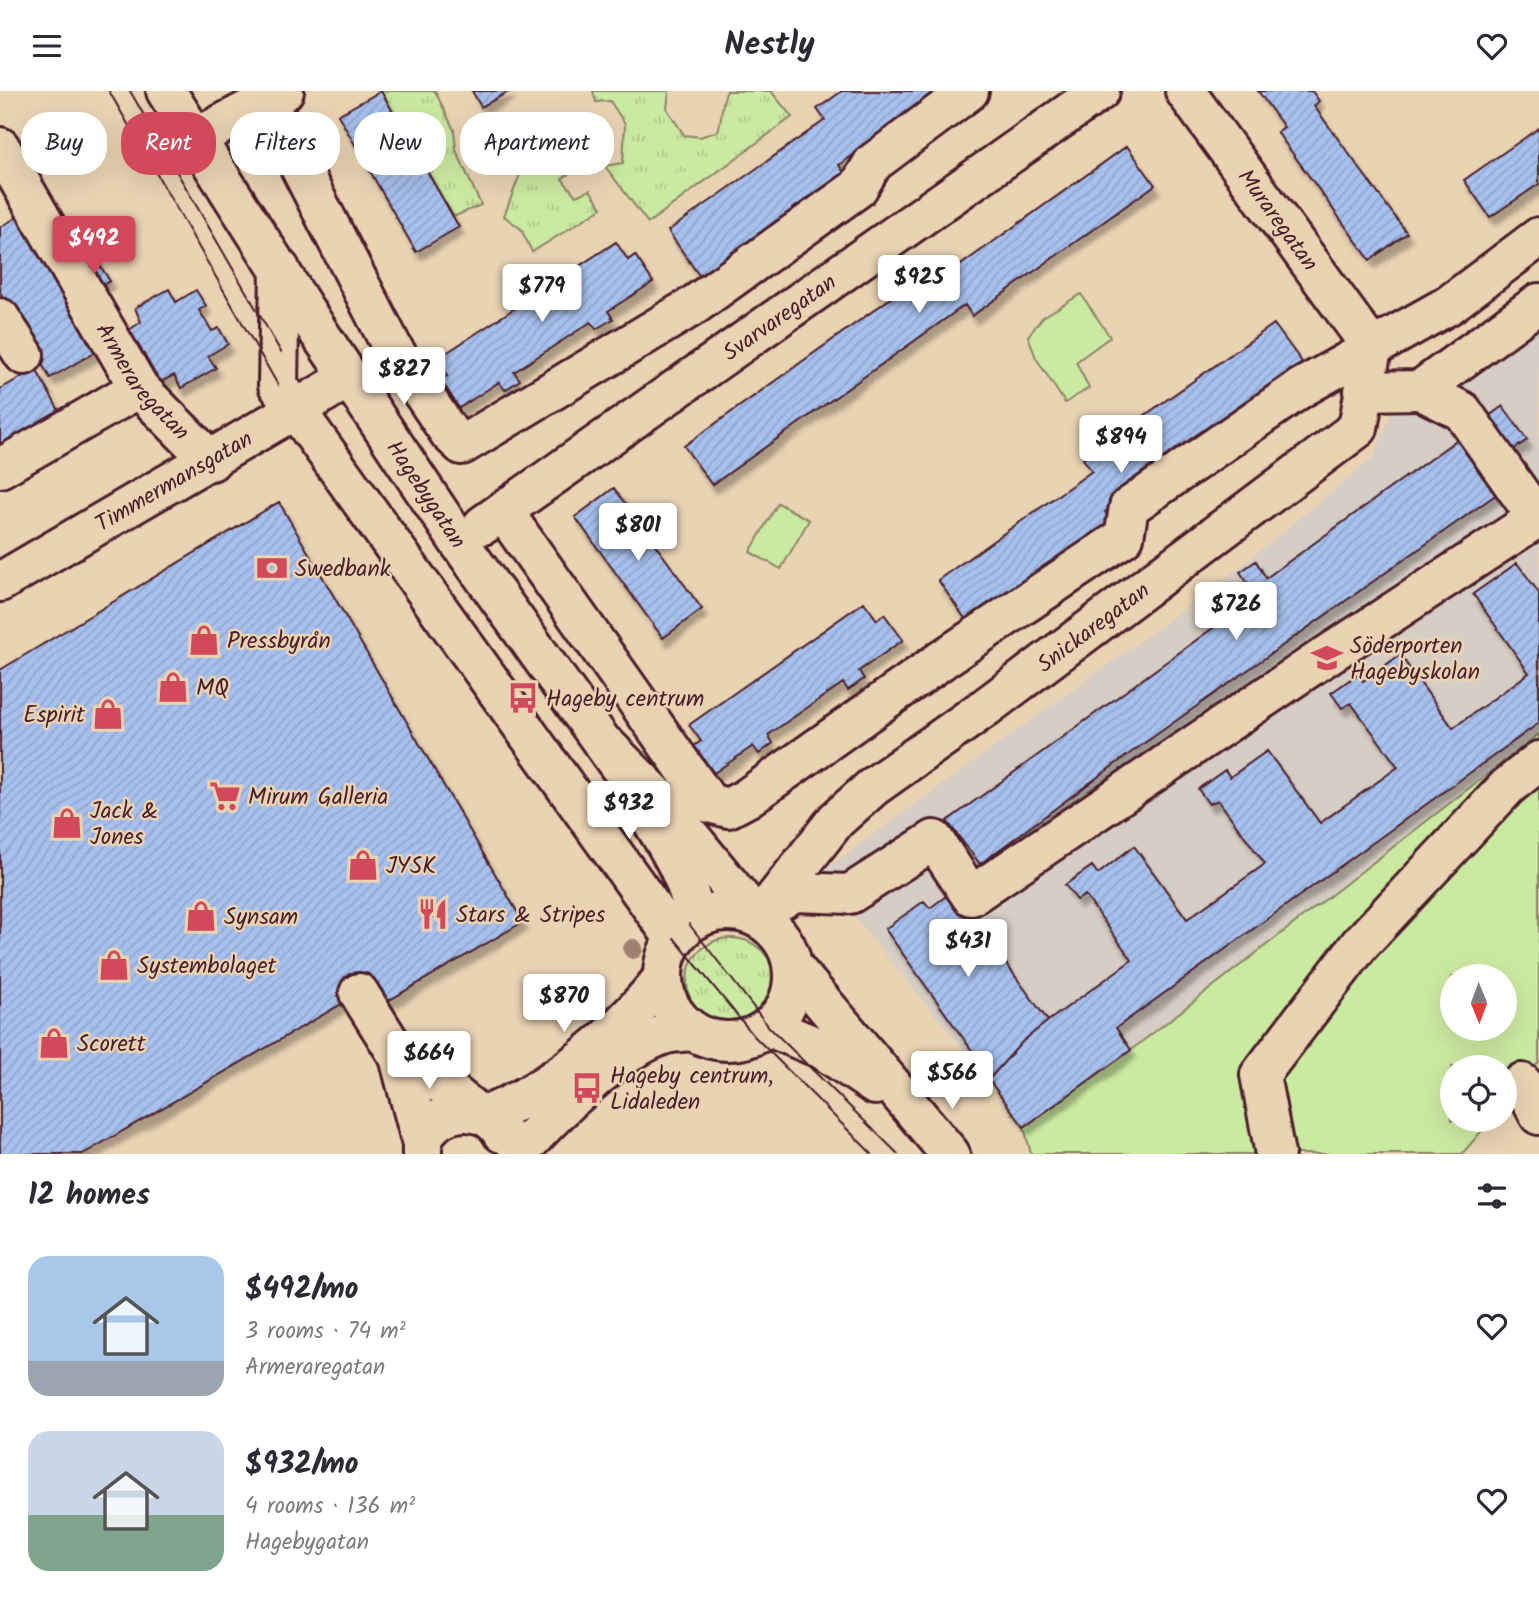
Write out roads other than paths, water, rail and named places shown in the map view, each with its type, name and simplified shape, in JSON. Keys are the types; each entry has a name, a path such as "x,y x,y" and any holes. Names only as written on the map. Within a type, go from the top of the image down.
{"street":[{"name":"Hagebygatan","path":"166,91 178,112"},
{"path":"216,127 275,96 393,349 450,434 462,445 693,306 859,188 873,163 969,91"},
{"name":"Svarvaregatan","path":"459,542 1100,91"},
{"name":"Muraregatan","path":"1185,91 1372,348"},
{"name":"Armeraregatan","path":"5,166 139,388 211,461"},
{"name":"Hagebygatan","path":"216,172 459,542 607,746 679,864 689,886 686,927"},
{"path":"503,511 709,803 728,808 747,798 946,657 1124,537 1129,507 1301,388 1449,305 1539,237"},
{"path":"280,269 281,352 303,407 686,927"},
{"path":"1420,390 1539,303"},
{"path":"0,319 24,355"},
{"name":"Snickaregatan","path":"761,915 836,820 873,787 986,707 1358,428 1372,348"},
{"name":"Timmermansgatan","path":"0,583 349,378"},
{"path":"0,468 139,388"},
{"path":"761,915 794,892 850,894 934,840 971,896 1320,660 1537,518 1462,411 1420,390 1364,391"},
{"name":"Hagebygatan","path":"607,746 659,798 761,915"},
{"path":"1275,1154 1260,1075 1360,944 1507,787 1539,761"},
{"path":"793,967 792,990 783,1011 769,1027 733,1041 712,1040 693,1031 678,1018 667,1001 662,979 665,958 686,927 725,910 761,915 783,940 793,967 950,1154"},
{"path":"421,1151 434,1123 442,1117 456,1111 481,1114 542,1087 626,1020 662,979"},
{"path":"359,993 399,1057 421,1151"},
{"path":"769,1027 822,1049 909,1107"},
{"path":"518,1154 546,1122 635,1049 666,1034 693,1031"},
{"path":"399,1057 431,1076 498,1127 506,1140 507,1154"}],"tram line":[{"path":"109,91 278,385"},
{"path":"130,91 281,352"},
{"path":"689,924 769,1027 898,1154"},
{"path":"674,938 754,1036 872,1154"}],"place":[{"name":"Swedbank","path":"272,568"},
{"name":"Pressbyrån","path":"204,640"},
{"name":"Söderporten Hagebyskolan","path":"1327,658"},
{"name":"MQ","path":"173,687"},
{"name":"Hageby centrum","path":"523,698"},
{"name":"Espirit","path":"108,714"},
{"name":"Mirum Galleria","path":"225,796"},
{"name":"Jack & Jones","path":"67,823"},
{"name":"JYSK","path":"363,865"},
{"name":"Stars & Stripes","path":"433,914"},
{"name":"Synsam","path":"201,916"},
{"name":"Systembolaget","path":"114,965"},
{"name":"Scorett","path":"54,1043"},
{"name":"Hageby centrum, Lidaleden","path":"587,1088"}]}
